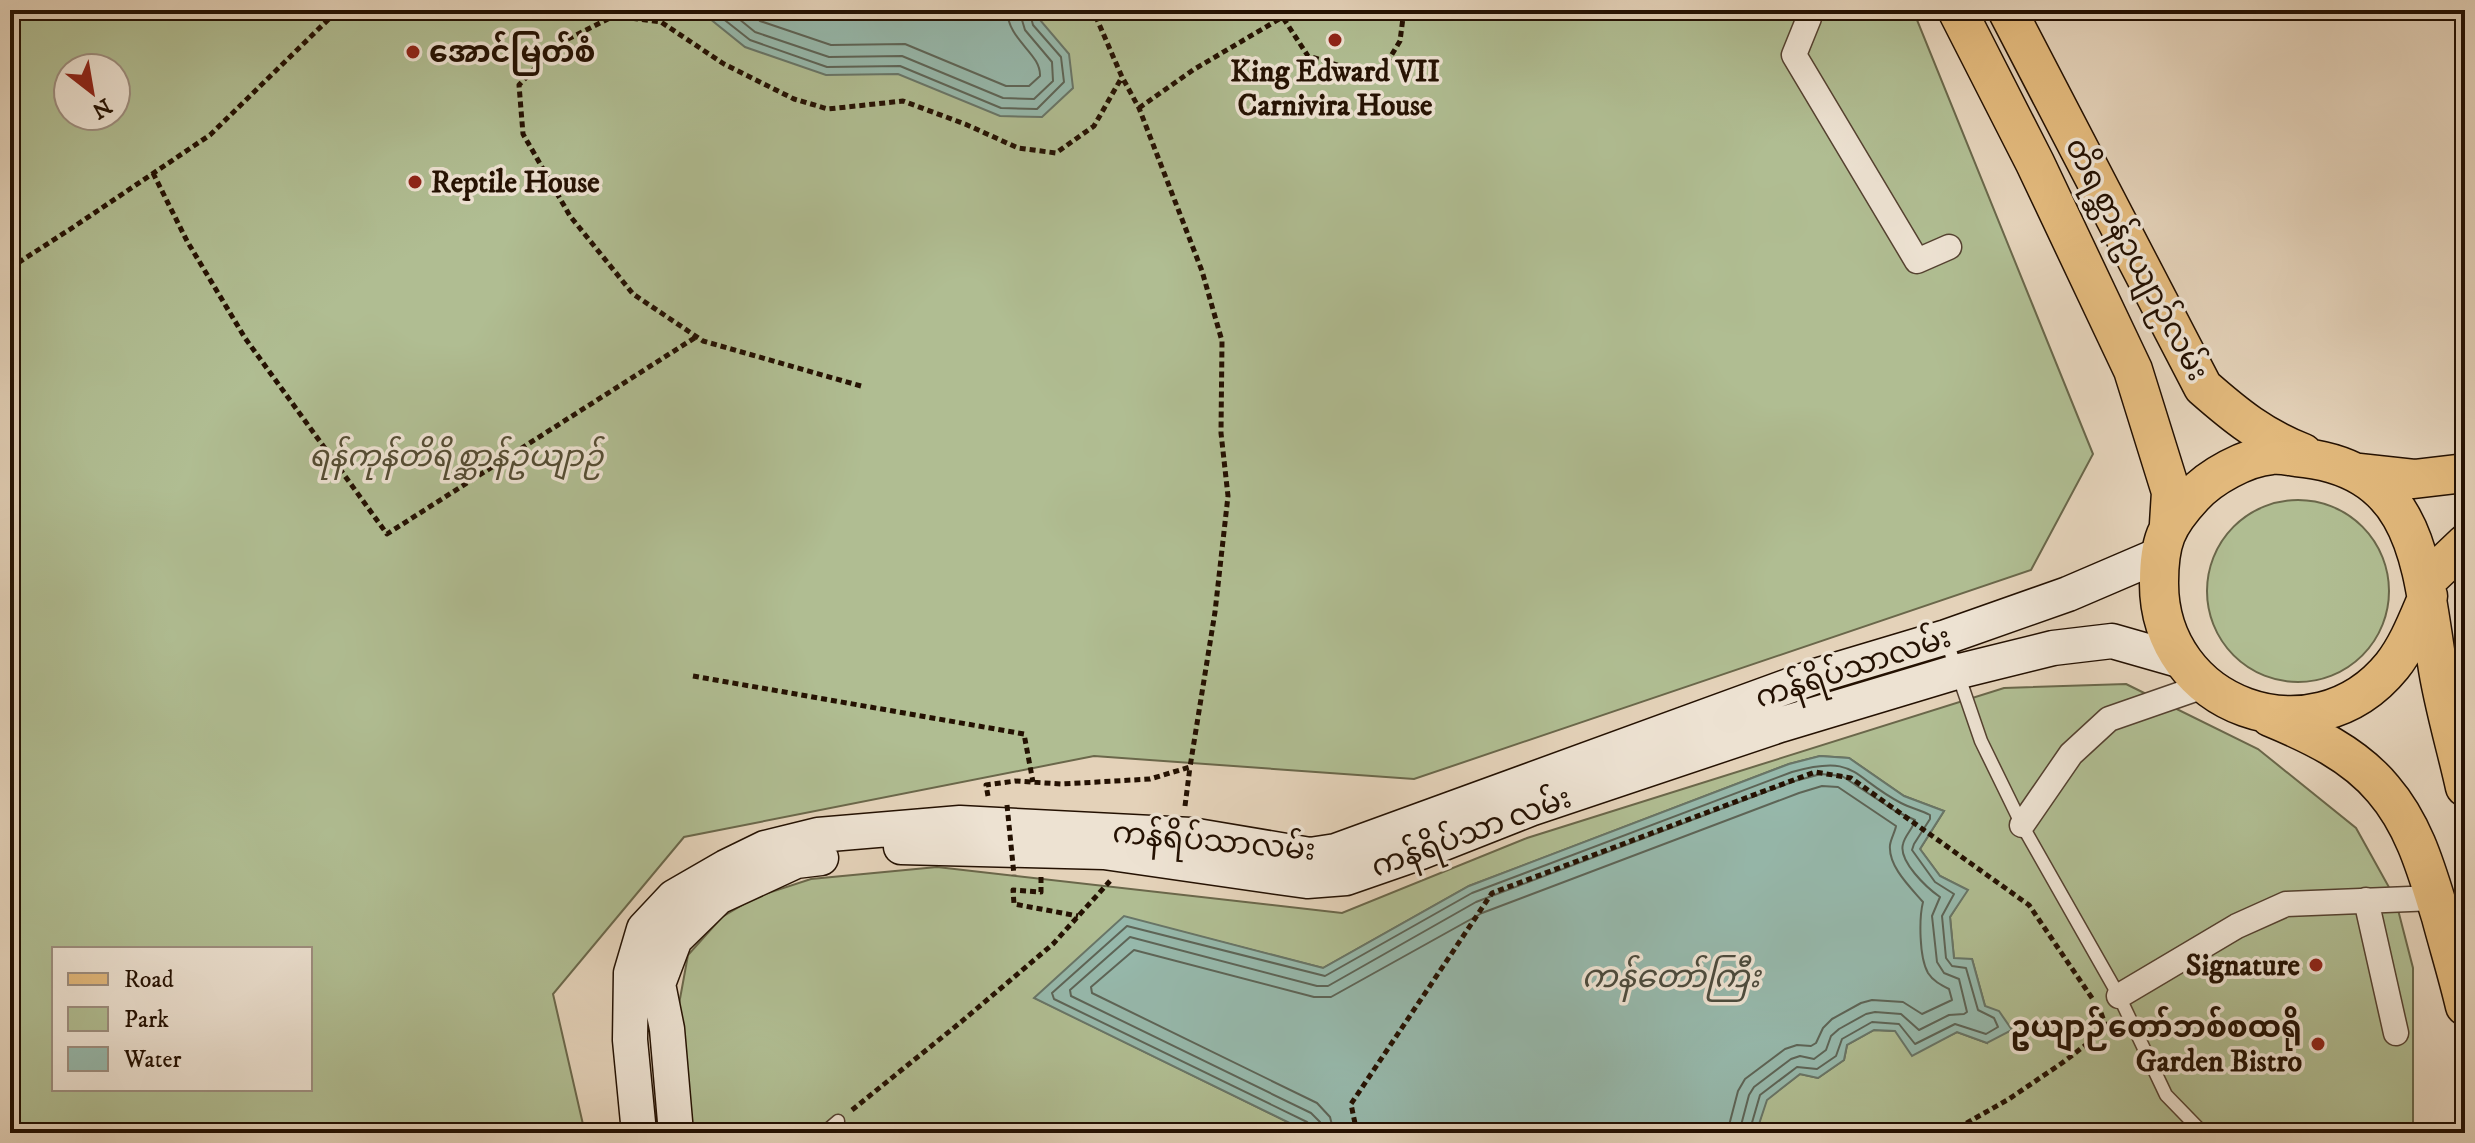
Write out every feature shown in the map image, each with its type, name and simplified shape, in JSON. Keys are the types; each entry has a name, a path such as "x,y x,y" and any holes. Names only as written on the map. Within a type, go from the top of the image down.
{"main road":[{"name":"တိရစ္ဆာန်ဥယျာဉ်လမ်း","path":"1957,10 2035,163 2133,370 2171,492 2164,540"},
{"name":"တိရစ္ဆာန်ဥယျာဉ်လမ်း","path":"2007,10 2203,387 2242,421 2275,442 2317,459"},
{"path":"2465,473 2414,479 2359,473 2317,459 2271,455 2230,468 2195,493 2164,540 2159,601 2168,637 2193,674 2232,704 2303,731 2344,754 2383,788 2411,830 2427,867 2465,1006"},
{"path":"2359,473 2386,496 2407,525 2420,559 2437,665 2465,787"},
{"name":"ကန်ရိပ်သာလမ်း","path":"639,1133 630,1040 631,973 644,929 674,897 765,848 818,835 960,823 1178,848 1285,849 1310,855 1336,851 1819,675 1946,637 2068,594 2164,540"},
{"path":"2264,714 2297,716 2333,708 2366,691 2392,665 2411,634 2426,589 2465,544"},
{"name":"ကန်ရိပ်သာ လမ်း","path":"676,1133 667,1029 658,984 675,939 718,897 796,861 894,847 1104,852 1178,848 1307,881 1346,878 1530,809 1765,730 1956,672 2053,648 2112,641 2193,674"}],"street":[{"path":"1804,10 1809,18 1794,55 1917,261 1949,247"},
{"path":"2022,825 2071,754 2109,719 2193,674"},
{"path":"2125,1006 2237,926 2286,904 2435,898"},
{"path":"2366,900 2396,1033"}],"lane":[{"path":"1946,637 1981,741 2022,825 2125,1006 2166,1095 2203,1133"},
{"path":"824,1133 838,1121"}],"path":[{"path":"10,268 210,135 338,10"},
{"path":"1278,10 1308,56 1347,68 1382,71 1400,41 1404,10"},
{"path":"1095,11 1122,77 1139,108 1202,271 1222,341 1221,433 1228,496 1215,612 1178,848"},
{"path":"861,386 703,341 633,294 570,216 523,134 519,85 558,44 614,16 661,22 724,64 794,99 828,109 903,101 1018,148 1056,153 1094,126 1122,77"},
{"path":"1139,108 1193,70 1281,18"},
{"path":"153,173 187,241 245,338 387,534 696,337"},
{"path":"693,676 1024,734 1033,782"},
{"path":"1015,781 1062,784 1150,779 1190,767"},
{"path":"1357,1133 1351,1104 1492,893 1815,772 1851,778 2029,905 2089,992 2107,1029"},
{"path":"1007,805 1014,875 1041,875 1041,892 1013,890 1014,904 1078,916"},
{"path":"838,1121 1053,944 1112,878"},
{"path":"1949,1133 2009,1099 2062,1063 2107,1029 2125,1006"}],"green space":[{"name":"ရန်ကုန်တိရိစ္ဆာန်ဥယျာဉ်","path":"10,10 1913,10 2093,454 2031,570 1414,779 1094,756 684,837 553,994 585,1133 10,1133"},
{"path":"2298,500 2333,507 2362,527 2382,556 2389,591 2382,626 2362,655 2333,675 2298,682 2263,675 2234,655 2214,626 2207,591 2214,556 2234,527 2263,507"},
{"path":"2126,684 2258,749 2356,828 2395,898 2413,968 2413,1133 1756,1133 1766,1100 1800,1074 1818,1078 1844,1060 1847,1045 1874,1030 1895,1031 1936,1042 1957,1032 1987,1043 1985,1006 1972,959 1954,959 1950,917 1967,890 1940,876 1920,849 1944,811 1904,796 1849,758 1820,756 1789,764 1469,886 1323,968 1124,917 1035,998 1310,1133 687,1133 675,1026 688,955 722,917 756,897 811,879 937,867 1342,913 1527,838 2004,688"}],"water":[{"path":"699,10 1035,10 1069,54 1073,88 1042,117 1000,116 898,74 826,75 745,47"},
{"name":"ကန်တော်ကြီး","path":"1820,756 1849,758 1904,796 1944,811 1920,849 1940,876 1968,890 1950,917 1954,958 1972,959 1985,1006 1999,1011 2012,1030 1987,1043 1957,1032 1912,1056 1895,1031 1874,1030 1847,1045 1844,1060 1818,1078 1800,1074 1767,1100 1756,1133 1310,1133 1034,998 1124,916 1323,968 1469,886 1789,764"}],"place":[{"name":"King Edward VII Carnivira House","path":"1335,40"},
{"name":"အောင်မြတ်စံ","path":"413,52"},
{"name":"Reptile House","path":"415,182"},
{"name":"Signature","path":"2316,965"},
{"name":"ဥယျာဉ်တော်ဘစ်စထရို Garden Bistro","path":"2318,1044"}]}
